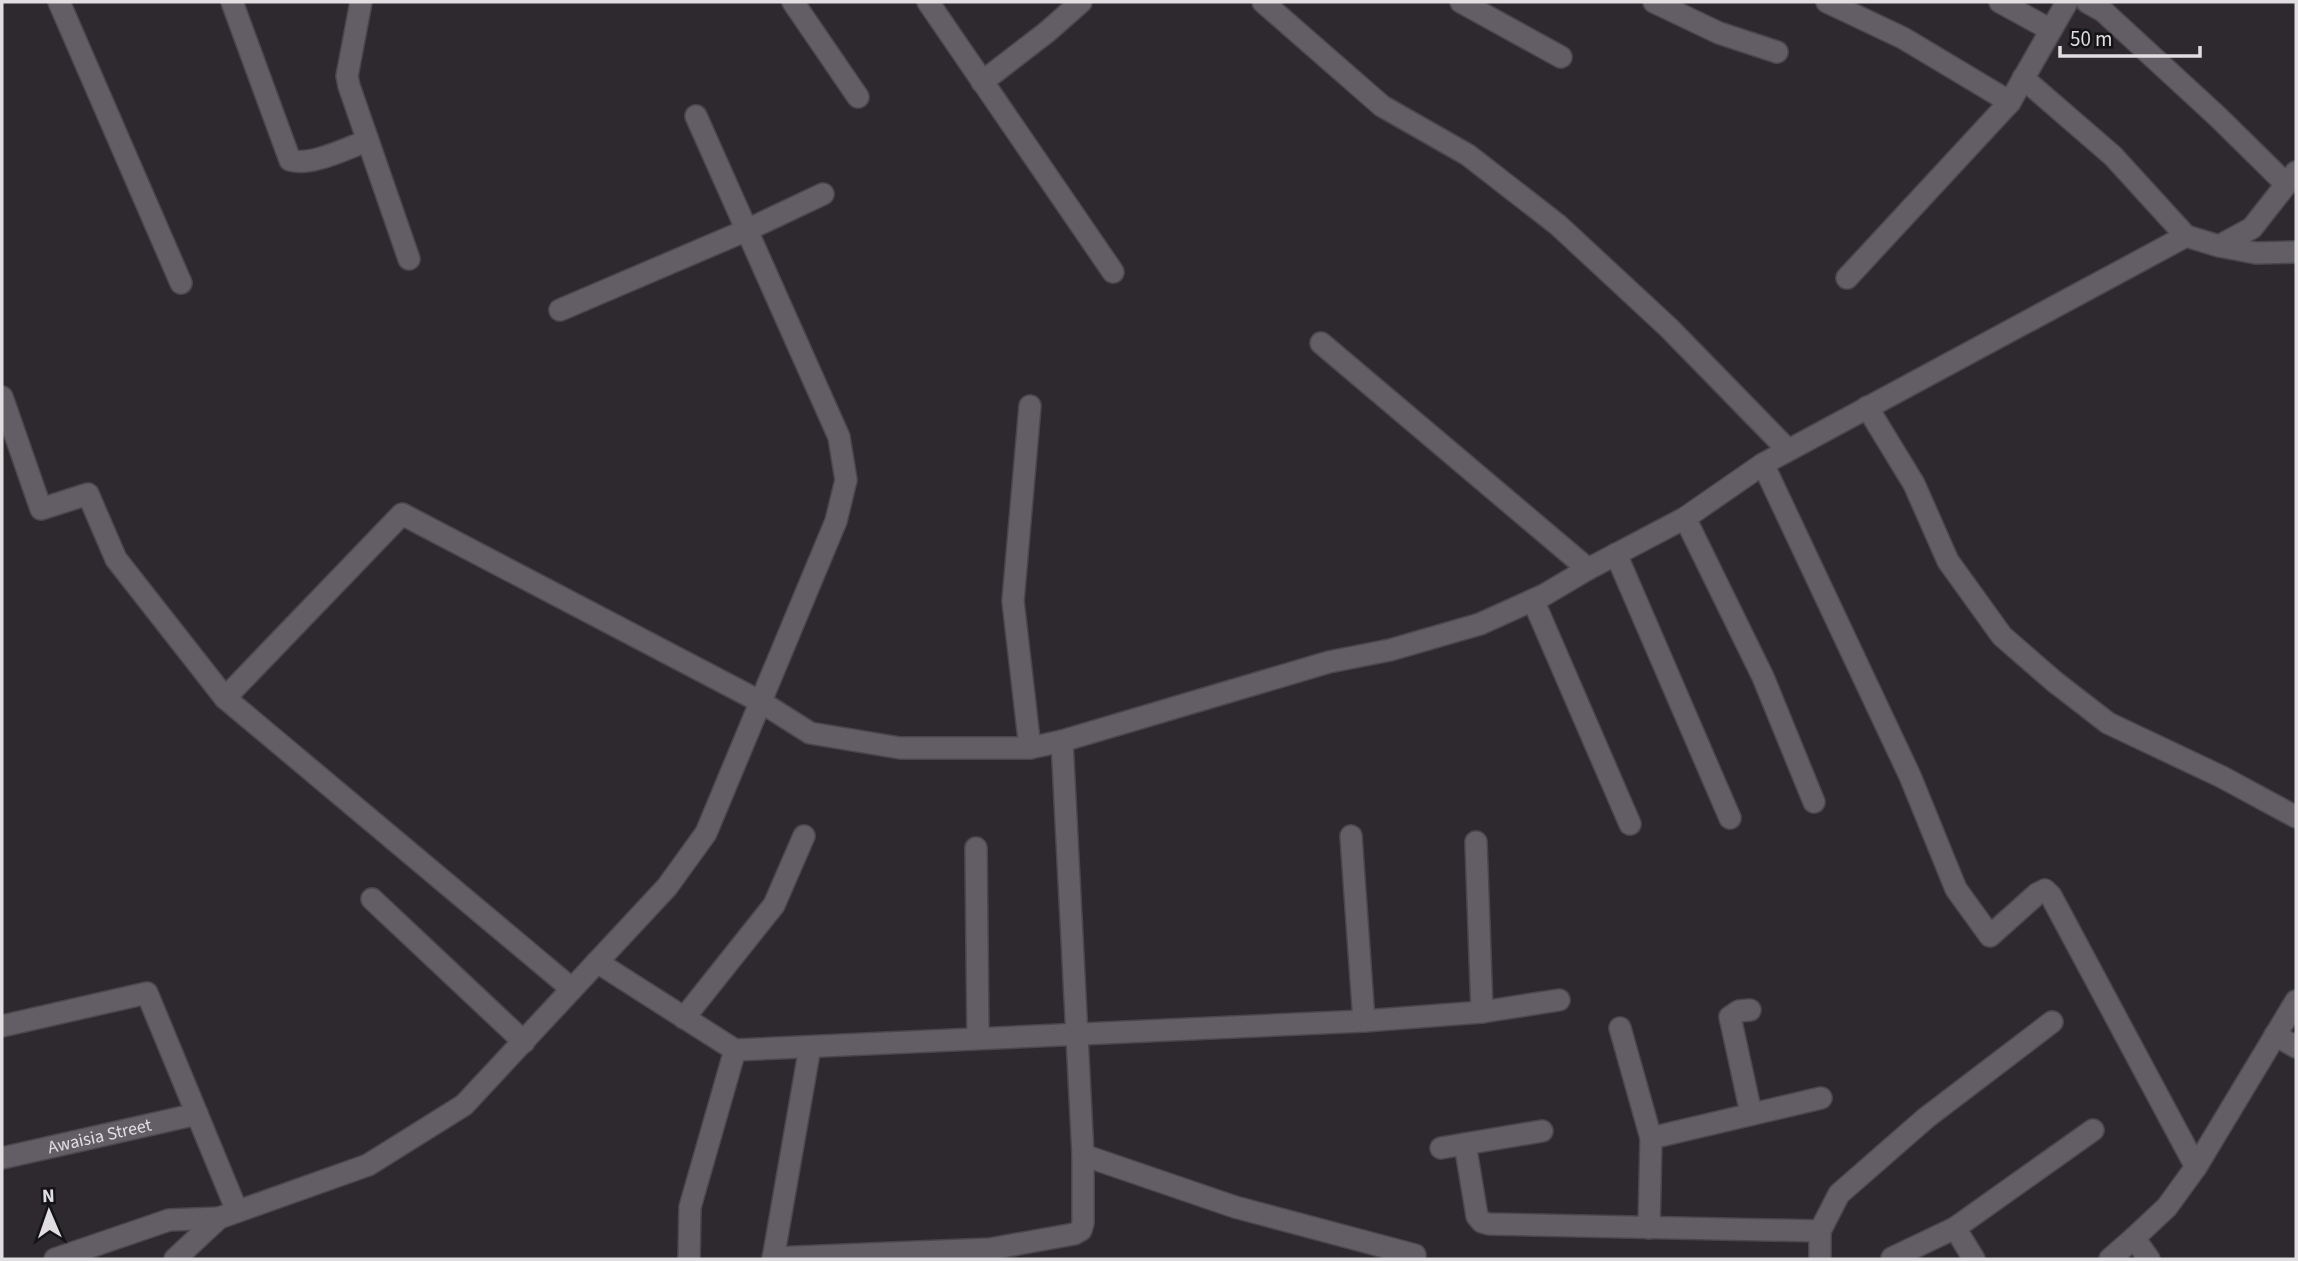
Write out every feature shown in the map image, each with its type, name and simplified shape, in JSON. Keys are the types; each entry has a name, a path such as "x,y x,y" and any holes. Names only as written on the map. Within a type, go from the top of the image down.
{"street":[{"path":"59,2 181,283"},
{"path":"232,2 290,160 299,163 366,141"},
{"path":"361,2 347,76 366,141 409,259"},
{"path":"793,2 858,97"},
{"path":"928,2 1113,272"},
{"path":"982,82 1081,2"},
{"path":"1263,2 1382,106 1468,155 1558,225 1669,328 1788,450"},
{"path":"1461,2 1561,57"},
{"path":"1654,2 1719,33 1777,52"},
{"path":"1827,2 1903,38 2010,102"},
{"path":"2000,2 2050,30"},
{"path":"1847,278 2010,102 2067,2"},
{"path":"2087,2 2103,11 2291,178 2252,228 2219,246"},
{"path":"2023,78 2113,156 2186,236 2256,253 2296,252"},
{"path":"55,1259 169,1220 228,1215 368,1165 464,1105 667,887 706,833 836,521 846,480 839,437 696,117"},
{"path":"560,310 747,230 823,194"},
{"path":"225,698 402,513 761,702 810,733 900,748 1030,748 1062,741 1328,662 1390,650 1480,624 1534,600 1685,518 1788,450 2186,236"},
{"path":"1321,343 1588,569"},
{"path":"2,397 40,509 88,494 116,559 225,698 572,989"},
{"path":"1030,748 1013,601 1031,406"},
{"path":"1867,407 1914,484 1948,561 2002,636 2054,682 2108,723 2222,777 2296,817"},
{"path":"1763,464 1910,776 1955,889 1990,936 2037,894 2045,890 2051,895 2196,1167"},
{"path":"1685,518 1763,677 1814,802"},
{"path":"1616,554 1730,818"},
{"path":"1534,600 1630,824"},
{"path":"810,1047 773,1259 990,1249 1074,1234 1081,1230 1083,1155 1062,741"},
{"path":"684,1018 774,905 804,836"},
{"path":"1351,836 1363,1021"},
{"path":"1476,842 1482,1012"},
{"path":"976,848 978,1038"},
{"path":"372,899 524,1042"},
{"path":"597,962 735,1050 1363,1021 1482,1012 1559,1000"},
{"path":"2,1026 147,993 197,1114 228,1215"},
{"path":"2110,1259 2167,1207 2196,1167 2296,1001"},
{"path":"1750,1010 1739,1011 1730,1017 1751,1113"},
{"path":"1819,1259 1820,1231 1839,1194 1926,1118 2052,1022"},
{"path":"1620,1028 1651,1139 1649,1228"},
{"path":"2275,1035 2296,1047"},
{"path":"689,1259 690,1207 735,1050"},
{"path":"1651,1139 1821,1098"},
{"name":"Awaisia Street","path":"2,1158 197,1114"},
{"path":"1892,1258 1955,1228 2093,1130"},
{"path":"1441,1148 1542,1131"},
{"path":"1465,1144 1477,1216 1482,1222 1489,1224 1820,1231"},
{"path":"1083,1155 1235,1207 1415,1255"},
{"path":"175,1259 228,1215"},
{"path":"1955,1228 1974,1259"},
{"path":"2134,1238 2149,1259"}]}
